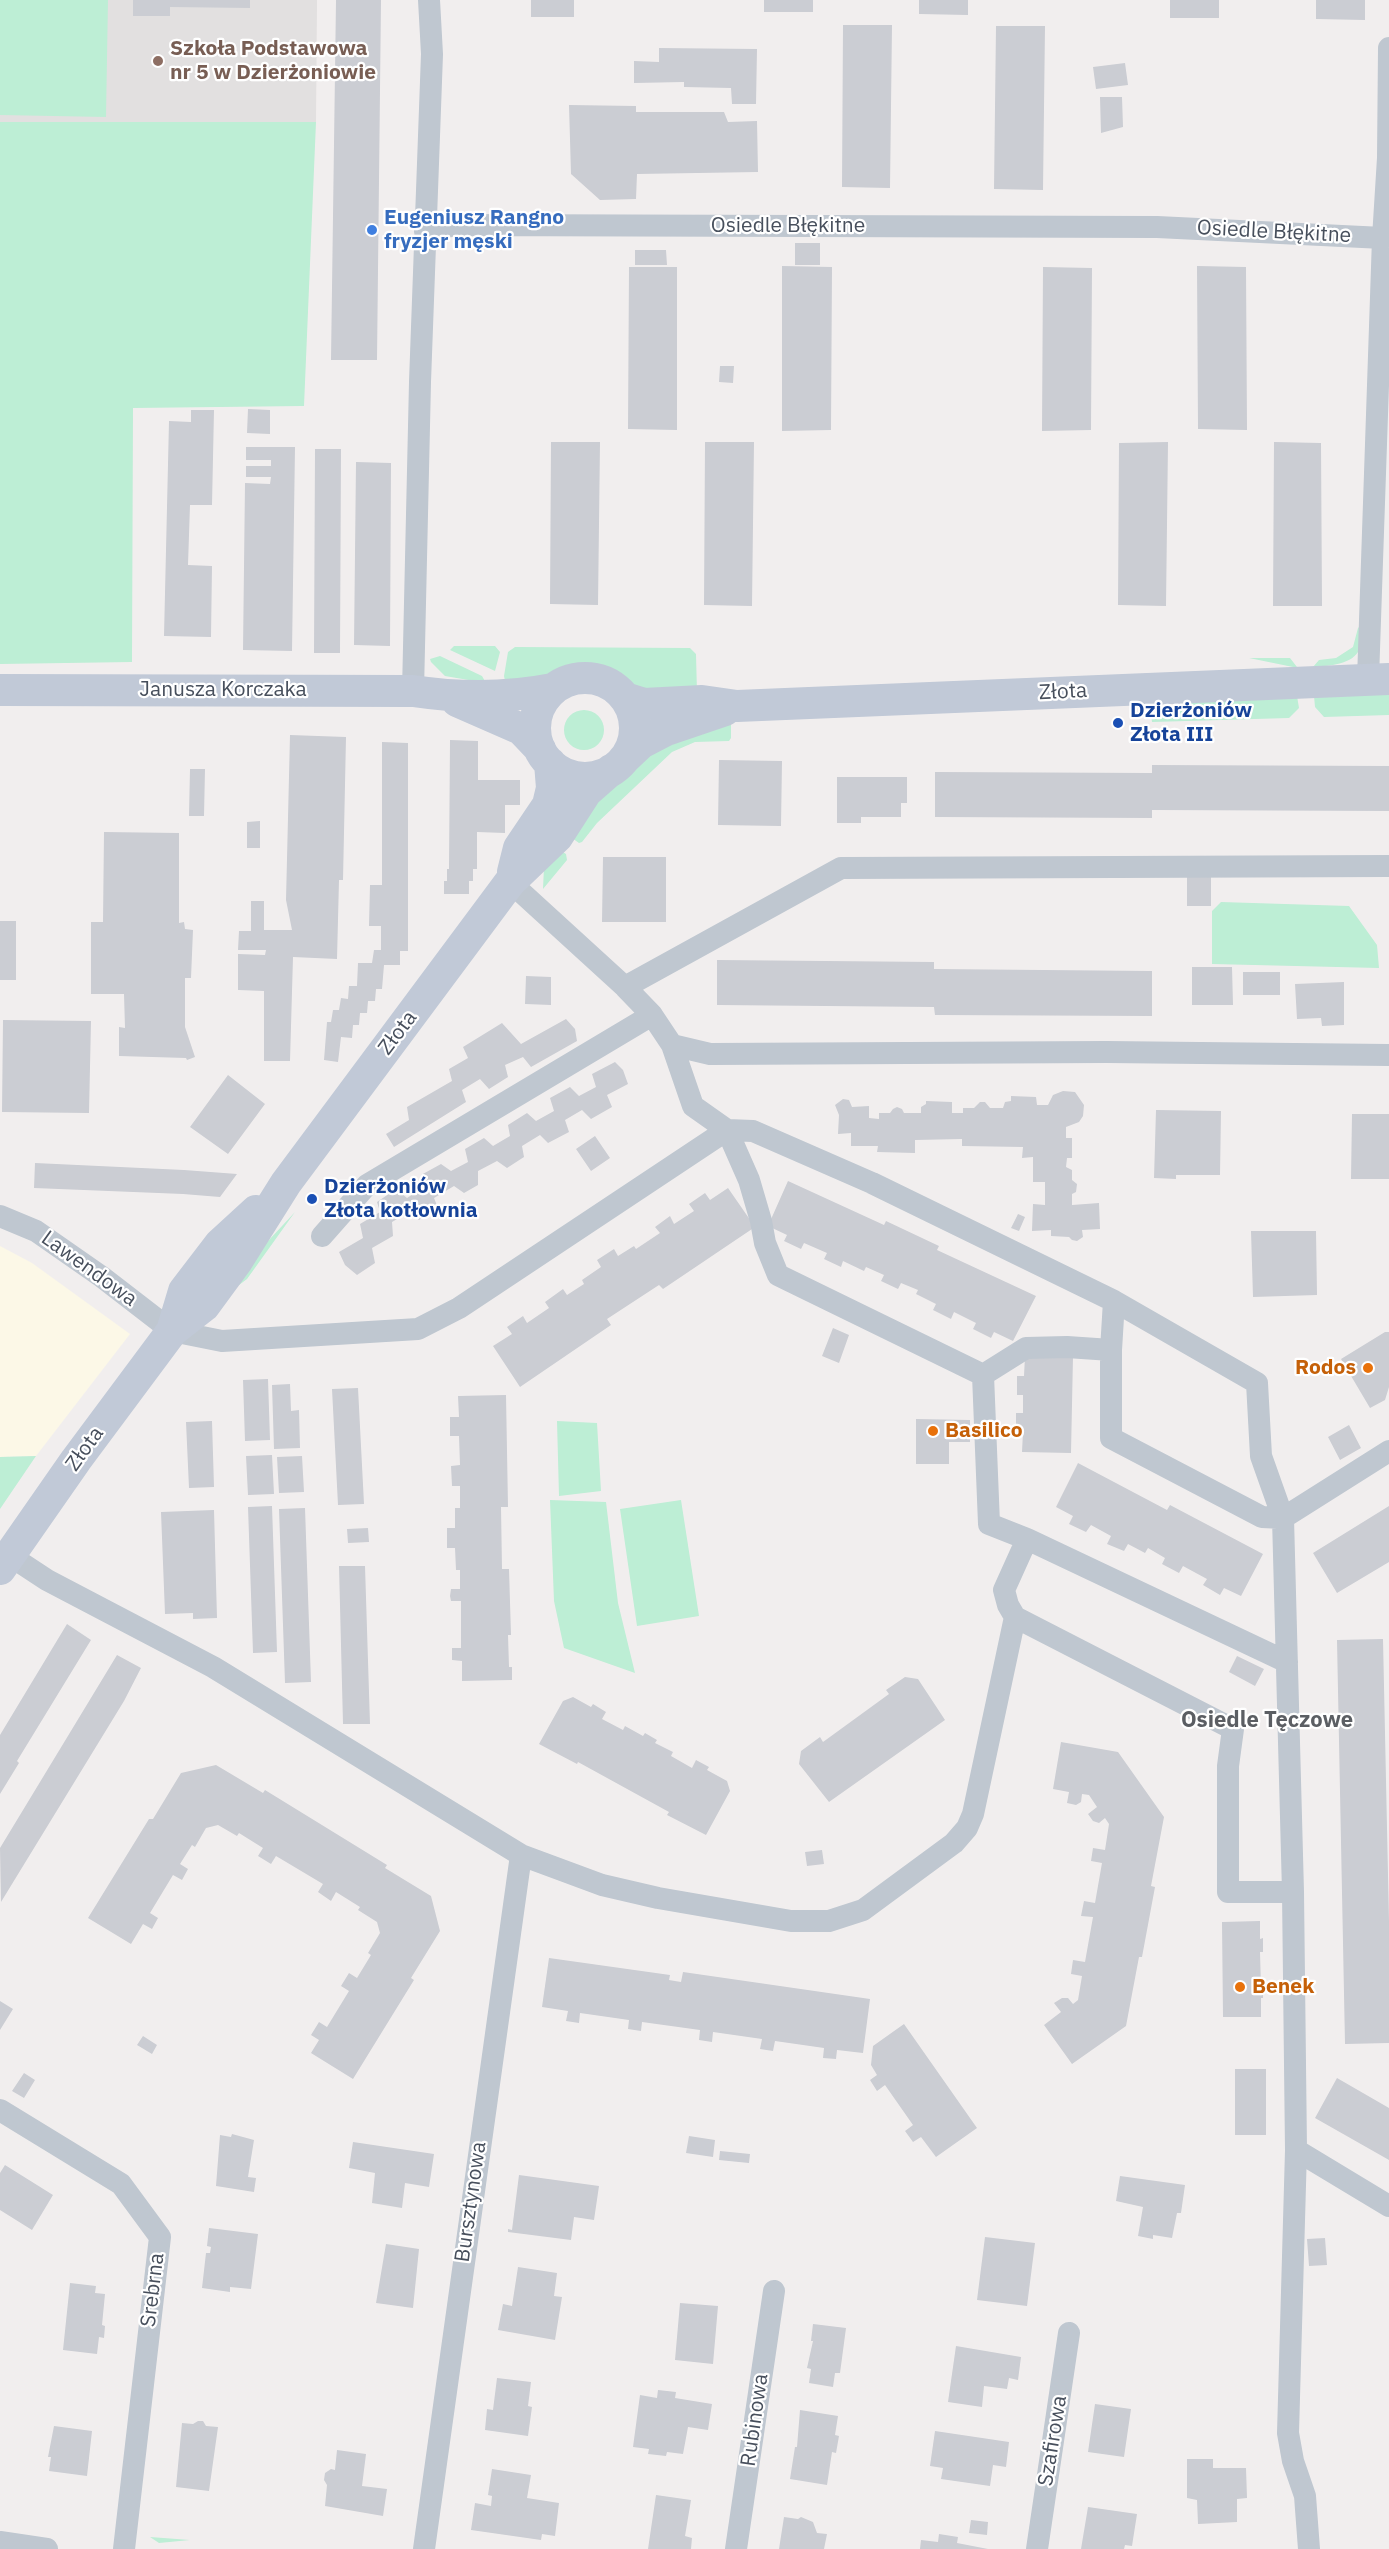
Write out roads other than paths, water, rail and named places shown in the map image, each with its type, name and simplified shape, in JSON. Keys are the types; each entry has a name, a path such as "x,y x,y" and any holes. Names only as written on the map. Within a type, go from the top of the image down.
{"street":[{"path":"413,691 432,54 429,0"},
{"path":"1379,679 1383,238 1388,159 1389,48"},
{"name":"Osiedle Błękitne","path":"425,231 457,225 1157,226 1383,238"},
{"path":"578,678 591,678 604,681 625,698 633,713 635,729 632,745 618,765 596,777 580,778 563,773 545,756 535,734 536,717 542,701 553,689 578,678"},
{"name":"Złota","path":"625,698 644,704 702,701 737,706 1379,679"},
{"name":"Janusza Korczaka","path":"0,690 413,691 446,696 522,695 553,689"},
{"name":"Janusza Korczaka","path":"446,696 521,729 545,756"},
{"name":"Złota","path":"4,1562 172,1330 204,1306 237,1260 286,1183 510,882 557,837 586,792 641,743 666,730 737,706"},
{"name":"Złota","path":"510,882 519,848 548,806 552,788 545,756"},
{"path":"625,987 841,868 1389,866"},
{"path":"510,882 625,987 652,1015 672,1046 693,1106 727,1130 748,1180 761,1221 765,1243 778,1275 982,1376"},
{"path":"321,1236 367,1185 652,1015"},
{"path":"672,1046 710,1054 1106,1052 1389,1055"},
{"path":"172,1330 222,1341 418,1329 456,1310 727,1130 753,1131 872,1183 1114,1301 1257,1383 1261,1456 1283,1518 1293,1892 1296,2150 1288,2433 1293,2461 1305,2496 1309,2549"},
{"name":"Lawendowa","path":"0,1216 36,1231 172,1330"},
{"path":"1114,1301 1111,1350 1111,1438 1262,1517 1283,1518 1389,1451"},
{"path":"982,1376 1026,1348 1067,1347 1111,1350"},
{"path":"982,1376 989,1524 1027,1539 1287,1662"},
{"path":"1027,1539 1004,1590 1008,1605 1015,1617 1233,1729 1228,1766 1228,1892 1293,1892"},
{"path":"4,1562 57,1585 213,1667 521,1856 602,1885 790,1921 829,1921 863,1910 954,1843 967,1828 973,1814 1015,1617"},
{"name":"Bursztynowa","path":"424,2549 521,1856"},
{"name":"Srebrna","path":"0,2110 121,2184 160,2237 124,2549"},
{"path":"1296,2150 1389,2206"},
{"name":"Rubinowa","path":"736,2549 774,2291"},
{"name":"Szafirowa","path":"1036,2549 1069,2333"},
{"path":"0,2542 47,2549"}],"place":[{"name":"Szkoła Podstawowa nr 5 w Dzierżoniowie","path":"158,61"},
{"name":"Eugeniusz Rangno fryzjer męski","path":"372,230"},
{"name":"Dzierżoniów Złota III","path":"1118,723"},
{"name":"Dzierżoniów Złota kotłownia","path":"312,1199"},
{"name":"Rodos","path":"1368,1368"},
{"name":"Basilico","path":"933,1431"},
{"name":"Benek","path":"1240,1987"}],"district":[{"name":"Osiedle Tęczowe","path":"1267,1721"}]}
